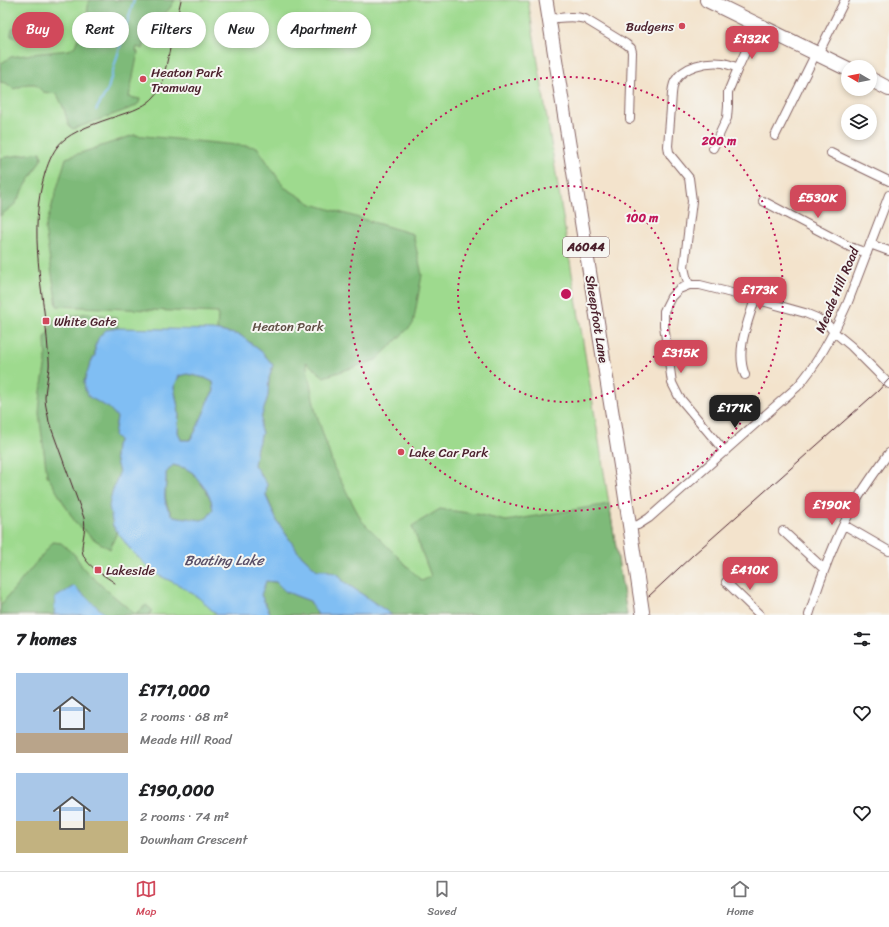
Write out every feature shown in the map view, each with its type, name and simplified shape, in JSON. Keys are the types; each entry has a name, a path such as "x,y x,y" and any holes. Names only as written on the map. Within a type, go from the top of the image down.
{"highway":[{"path":"713,1 841,65"},
{"path":"877,82 889,88"}],"main road":[{"name":"Sheepfoot Lane","path":"546,0 643,615"}],"street":[{"path":"775,136 845,0"},
{"path":"549,19 572,16 584,19 622,40 631,48 630,119"},
{"path":"714,148 727,118 728,92 748,44"},
{"path":"689,285 684,267 692,201 689,178 669,152 668,146 672,91 675,81 688,69 696,66 712,63 723,63 738,68"},
{"path":"830,153 889,181"},
{"name":"Meade Hill Road","path":"630,526 638,525 649,518 797,387 808,374 834,332 848,302 889,195"},
{"path":"763,201 850,247 867,253"},
{"path":"870,244 889,251"},
{"path":"725,452 679,397 672,382 664,325 664,311 671,297 679,290 689,285 700,285 755,299 805,313 817,318 828,324 834,332 851,346 889,384"},
{"path":"745,375 742,368 742,350 744,336 755,299"},
{"path":"809,615 824,569 850,511 870,479 889,453"},
{"path":"844,525 889,551"},
{"path":"783,531 824,569"},
{"path":"726,582 760,615"}],"green space":[{"name":"Heaton Park","path":"0,0 528,0 627,615 0,615"},
{"path":"89,0 175,0 166,12 137,12 136,51 138,52 129,97 140,99 139,103 134,107 73,129 69,126 64,109 57,94 43,92 35,84 27,84 14,89 6,83 0,82 0,64 11,57 69,50 72,48 129,48 129,12 87,12"},
{"path":"134,135 257,147 284,187 312,204 413,234 422,275 413,324 376,360 324,377 306,362 315,409 334,468 362,521 422,581 431,576 412,526 440,509 476,514 506,521 609,504 627,615 392,615 343,581 339,575 326,570 317,570 298,552 277,521 266,495 267,484 254,465 257,447 262,433 260,428 262,415 268,396 269,378 273,365 262,352 240,335 217,331 218,313 57,306 45,229 66,158"},
{"path":"41,152 42,158 15,204 0,216 0,158"},
{"path":"87,313 116,317 118,328 106,330 95,346 95,355 90,364 84,382 118,417 116,423 119,440 116,446 115,457 119,473 112,492 113,526 117,532 110,549 95,540 75,522 47,475 39,413 46,361 45,338 54,320"},
{"path":"187,374 205,378 213,382 214,391 207,402 195,432 189,440 181,440 178,433 179,413 174,387 179,376"},
{"path":"172,465 185,468 193,473 206,490 211,500 213,510 207,518 201,521 173,516 169,510 165,495 166,473"},
{"path":"53,542 61,543 75,555 83,568 135,614 146,605 152,610 149,615 0,615 0,606"},
{"path":"265,581 276,582 285,591 310,601 318,615 271,615 261,595"}],"water":[{"name":"Boating Lake","path":"118,328 213,330 240,335 262,352 273,365 269,378 268,396 262,415 260,428 262,433 257,447 254,465 267,484 266,496 277,521 298,552 317,570 326,570 339,575 343,581 392,615 318,615 310,601 285,591 276,582 266,581 261,595 271,615 217,615 199,598 181,586 154,573 129,548 113,526 109,506 119,473 115,457 116,445 119,440 114,435 117,417 109,408 89,397 85,390 84,382 90,364 95,355 95,346 99,337 106,330","holes":["187,374 205,378 213,382 214,391 207,402 205,410 190,440 181,440 178,432 179,413 174,387 179,376","173,465 185,468 193,473 206,490 211,500 213,510 207,518 201,520 173,516 169,510 166,504 165,496 166,473"]},
{"path":"74,586 106,615 54,615 55,598"}],"waterway":[{"path":"96,110 108,89 134,0"}],"tram line":[{"path":"115,583 94,568 85,559 82,547 85,525 84,518 49,422 45,401 49,362 38,262 37,218 45,173 52,154 61,142 86,127 141,107 157,94 162,84 181,0"},
{"path":"649,596 693,555 878,391 889,379"}],"place":[{"name":"Budgens","path":"682,26"},
{"name":"Heaton Park Tramway","path":"143,79"},
{"name":"White Gate","path":"46,321"},
{"name":"Lake Car Park","path":"401,452"},
{"name":"Lakeside","path":"98,570"}]}
